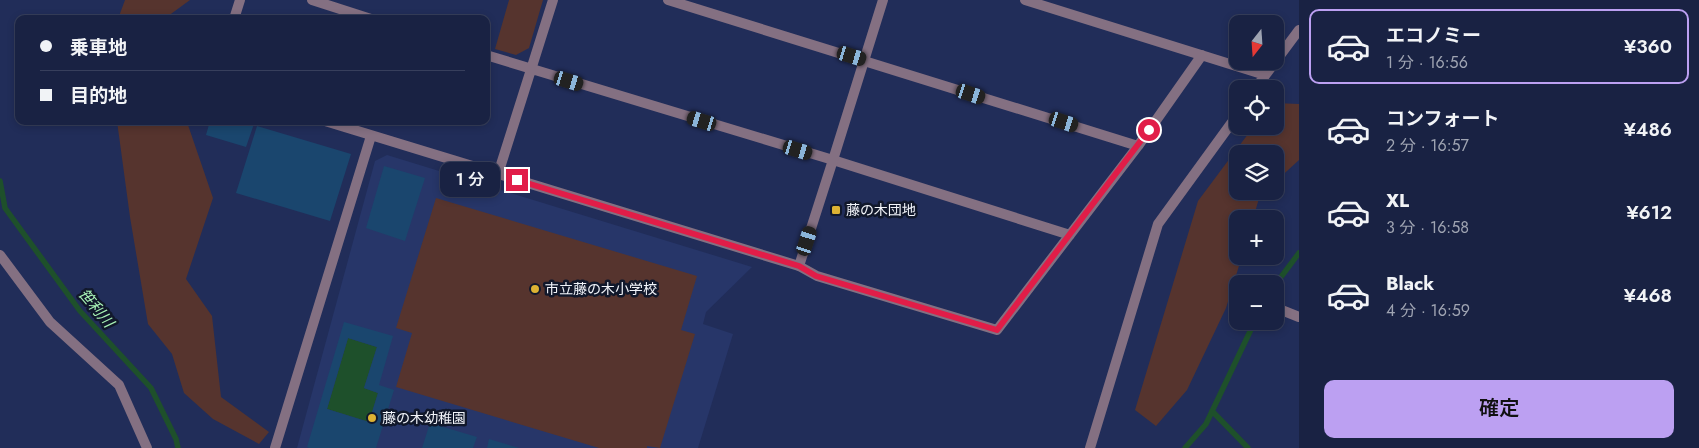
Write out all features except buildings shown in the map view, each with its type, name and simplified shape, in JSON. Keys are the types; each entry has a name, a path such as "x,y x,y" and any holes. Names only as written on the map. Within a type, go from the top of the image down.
{"street":[{"path":"235,15 240,0"},
{"path":"312,0 359,15"},
{"path":"498,174 553,0"},
{"path":"668,0 1138,146"},
{"path":"799,266 883,0"},
{"path":"1025,0 1265,75"},
{"path":"1262,80 1299,30"},
{"path":"338,125 799,266 816,276 997,330 1138,146 1202,55"},
{"path":"490,56 833,160 1070,235"},
{"path":"1090,448 1158,224 1229,126"},
{"path":"275,448 371,136"},
{"path":"0,255 50,322 120,385 147,448"},
{"path":"1284,312 1299,317"}],"shaded area":[{"path":"125,0 190,0 169,15 119,15"},
{"path":"509,0 543,0 529,48 516,55 495,49"},
{"path":"1284,103 1299,104 1299,160 1284,174 1284,145 1240,145 1247,135 1284,135"},
{"path":"118,125 188,125 213,198 186,279 212,316 221,397 269,432 259,444 213,419 184,393 172,354 148,324 130,217"},
{"name":"市立藤の木小学校","path":"387,155 752,267 706,312 703,324 733,334 698,448 297,448 375,161"},
{"path":"1229,159 1229,200 1259,200 1256,210 1229,210 1229,265 1239,265 1236,275 1229,275 1229,298 1226,308 1187,390 1156,426 1135,410 1198,201"},
{"path":"436,198 697,276 681,330 695,334 660,448 647,446 647,448 599,448 396,387 412,333 396,328"},
{"path":"348,338 377,347 364,388 378,393 369,422 327,409"}],"waterway":[{"name":"笹利川","path":"0,181 5,208 80,311 151,388 176,439 178,448"},
{"path":"1282,275 1299,253"},
{"path":"1185,448 1206,424 1251,330"},
{"path":"1212,411 1248,448"}],"place":[{"name":"藤の木団地","path":"836,210"},
{"name":"市立藤の木小学校","path":"535,289"},
{"name":"藤の木幼稚園","path":"372,418"}],"route":[{"path":"517,180 799,266 816,276 997,330 1149,130"}]}
